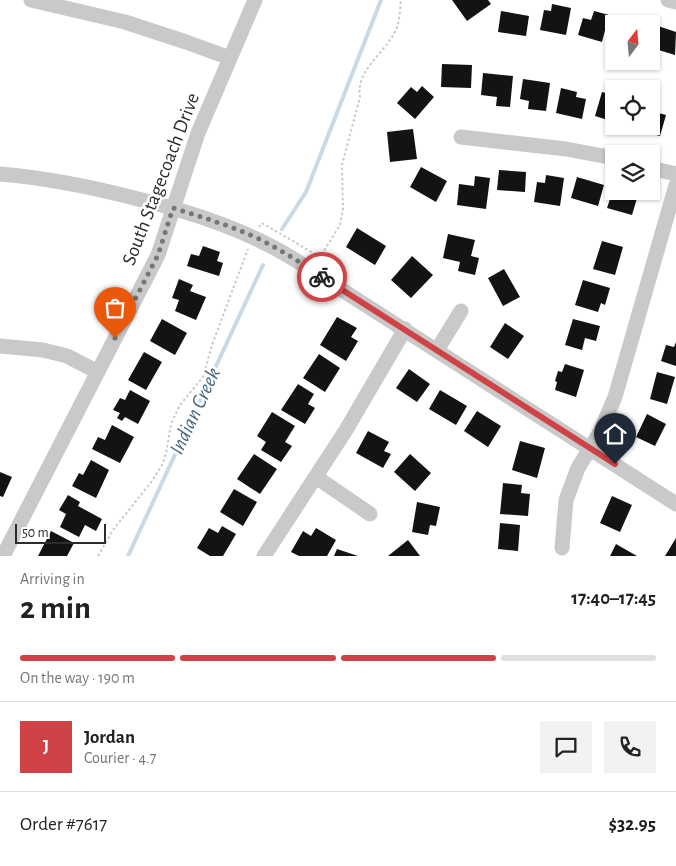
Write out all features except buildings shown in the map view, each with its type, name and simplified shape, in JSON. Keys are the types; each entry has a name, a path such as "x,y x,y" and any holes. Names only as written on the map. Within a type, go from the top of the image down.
{"street":[{"path":"31,0 125,22 230,58"},
{"name":"South Stagecoach Drive","path":"3,556 5,540 98,372 158,255 179,186 198,133 255,0"},
{"path":"668,0 676,2"},
{"path":"461,138 566,148 605,156"},
{"path":"660,170 676,174"},
{"path":"0,174 39,177 86,186 173,208 252,236 291,257 676,504"},
{"path":"562,548 566,500 578,468 600,432 615,397 676,185"},
{"path":"437,350 461,311"},
{"path":"264,556 316,477 404,329"},
{"path":"0,346 34,348 67,356 98,372"},
{"path":"316,477 370,514"}],"path":[{"path":"98,556 113,530 152,481 162,465 166,454 171,424 180,405 204,377 212,345 252,236 262,223 320,257 340,225 343,209 342,165 360,97 358,87 367,69 386,47 398,26 401,0"}],"waterway":[{"name":"Indian Creek","path":"282,229 306,192 381,0"},
{"name":"Indian Creek","path":"128,556 263,265"}],"way so far":[{"path":"115,338 158,255 173,208 252,236 278,249 322,277"}],"route":[{"path":"322,277 615,464"}]}
